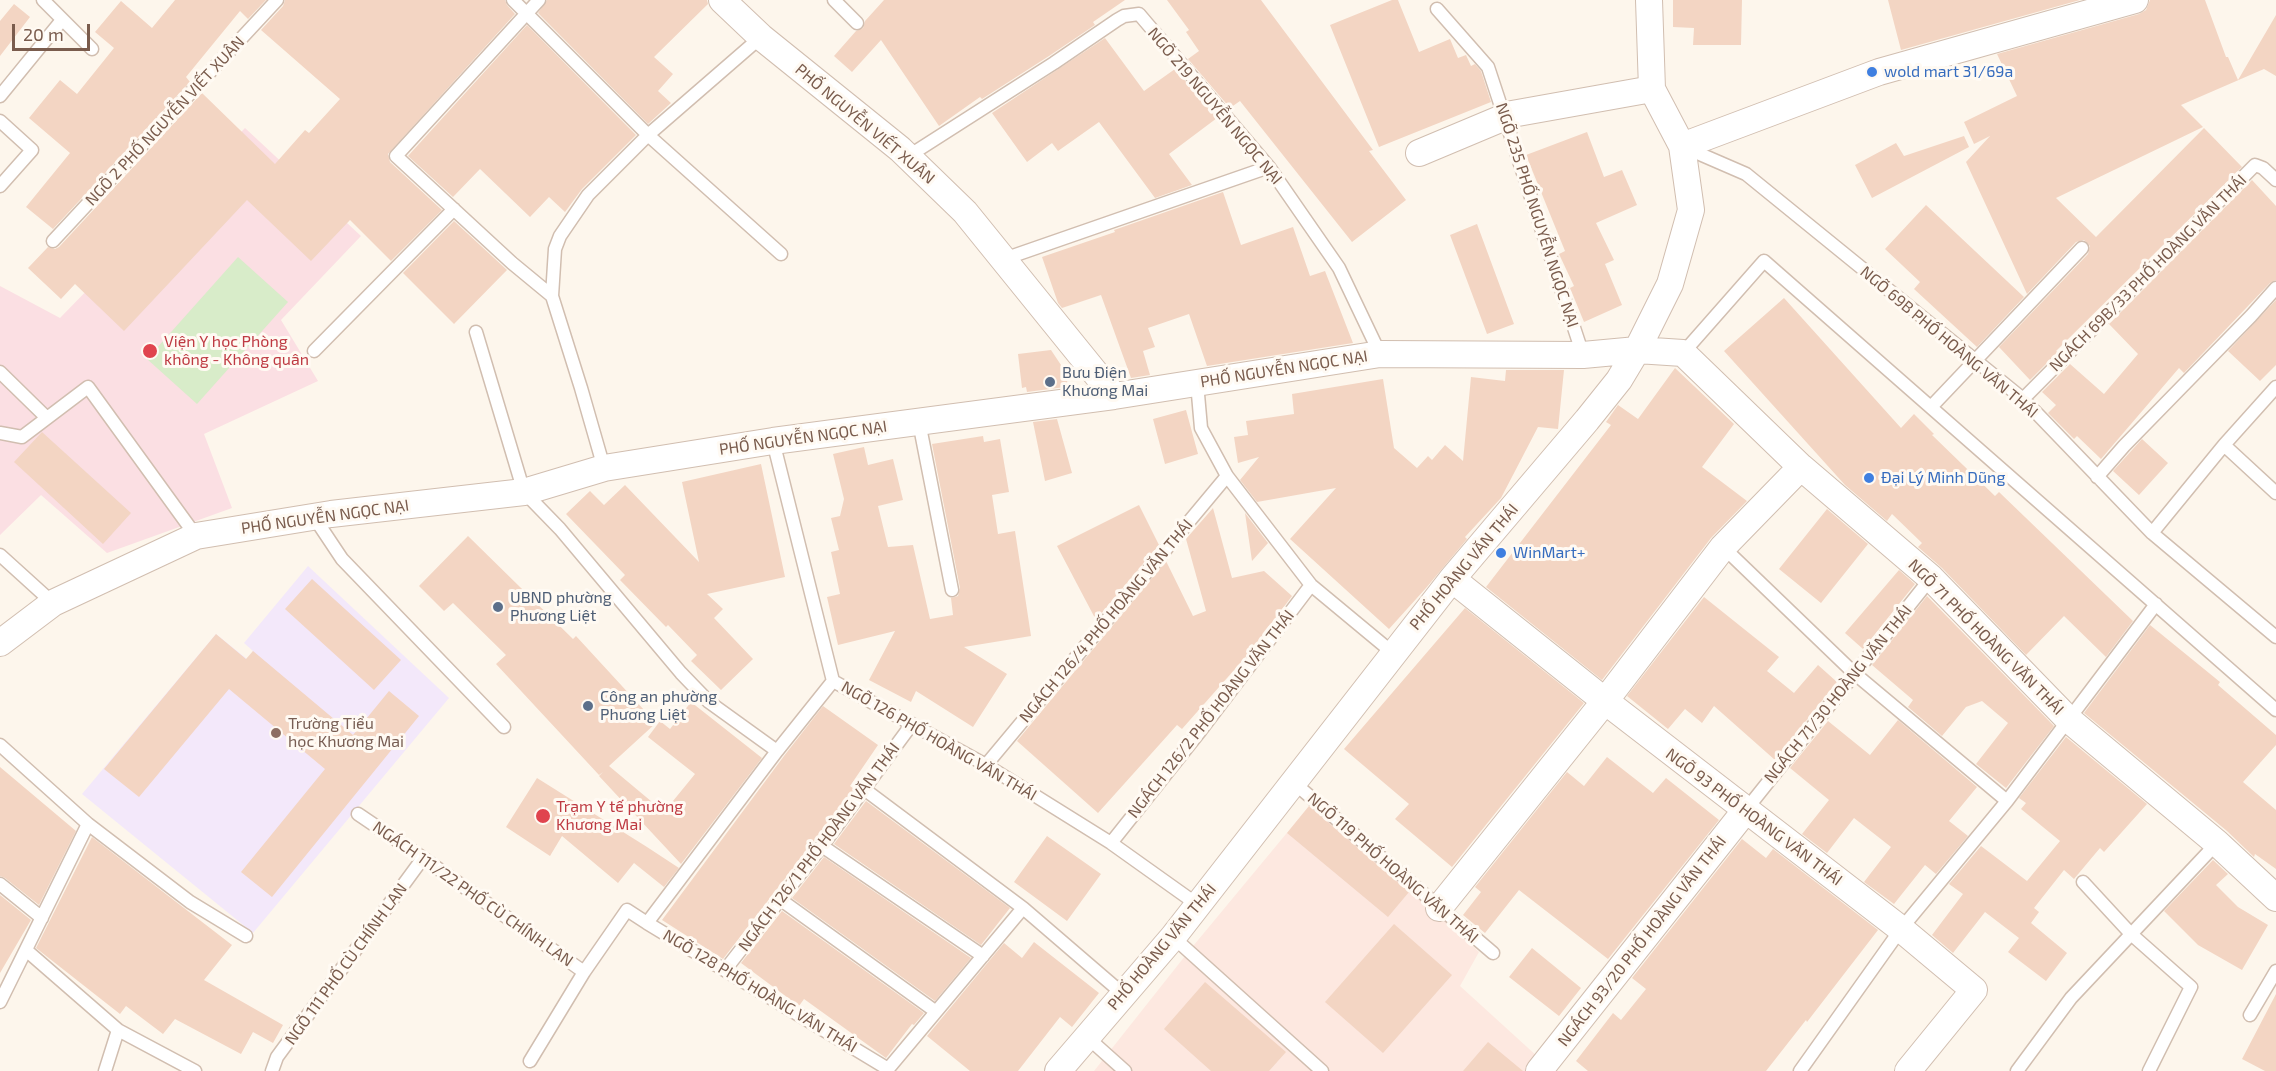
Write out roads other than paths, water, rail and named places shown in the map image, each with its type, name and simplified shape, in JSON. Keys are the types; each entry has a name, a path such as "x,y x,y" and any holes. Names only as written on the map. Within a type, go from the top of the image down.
{"street":[{"name":"PHỐ NGUYỄN VIẾT XUÂN","path":"722,0 761,37 907,157 966,213 1114,396"},
{"name":"PHỐ HOÀNG VĂN THÁI","path":"1058,1071 1173,937 1452,579 1619,380 1637,350 1670,284 1691,210 1682,146 1652,89 1649,0"},
{"path":"1682,146 1879,72 2135,0"},
{"path":"1419,153 1505,116 1652,89"},
{"path":"1637,350 1683,353"},
{"name":"PHỐ NGUYỄN NGỌC NẠI","path":"0,643 53,603 196,536 314,517 524,492 604,468 773,441 1114,396 1380,354 1583,355 1637,350"},
{"name":"NGÕ 71 PHỐ HOÀNG VĂN THÁI","path":"1683,353 1801,467 1931,578 2068,719 2217,843 2276,898"},
{"path":"1439,908 1605,701 1723,547 1801,467"},
{"name":"NGÕ 93 PHỐ HOÀNG VĂN THÁI","path":"1452,579 1745,811 1901,929 1974,990 1908,1071"},
{"name":"NGÁCH 93/20 PHỐ HOÀNG VĂN THÁI","path":"1539,1071 1745,811"}],"lane":[{"path":"43,0 92,50"},
{"name":"NGÕ 2 PHỐ NGUYỄN VIẾT XUÂN","path":"53,241 277,0"},
{"path":"513,0 648,135 781,254"},
{"path":"539,0 396,156 512,263 552,296"},
{"path":"834,0 857,23"},
{"name":"NGÕ 235 PHỐ NGUYỄN NGỌC NẠI","path":"1437,9 1488,67 1583,355"},
{"name":"NGÕ 219 NGUYỄN NGỌC NẠI","path":"907,157 1117,20 1124,16 1139,14 1269,167 1339,268 1380,354"},
{"path":"0,96 62,20"},
{"path":"604,468 552,296 555,249 560,236 588,195 648,135 761,37"},
{"path":"0,121 33,150 0,186"},
{"name":"NGÕ 69B PHỐ HOÀNG VĂN THÁI","path":"1682,146 1746,174 2023,399 2152,532 2276,636"},
{"name":"NGÁCH 69B/33 PHỐ HOÀNG VĂN THÁI","path":"2023,399 2255,165 2263,168 2276,180"},
{"path":"1004,259 1269,167"},
{"path":"314,351 454,209"},
{"path":"1930,406 2082,248"},
{"path":"1683,353 1764,261 2276,710"},
{"path":"2097,477 2276,288"},
{"path":"476,332 524,492 560,529 709,702 777,751"},
{"path":"0,372 47,418"},
{"path":"1197,383 1201,428 1227,476 1311,585 1393,653"},
{"path":"0,433 22,436 88,387 196,536"},
{"path":"2152,532 2276,387"},
{"path":"919,422 952,590"},
{"path":"773,441 833,681"},
{"path":"2224,446 2276,493"},
{"name":"NGÁCH 126/4 PHỐ HOÀNG VĂN THÁI","path":"986,765 1227,476"},
{"path":"314,517 342,559 504,727"},
{"path":"1723,547 1854,673 2007,801"},
{"path":"0,555 53,603"},
{"name":"NGÁCH 71/30 HOÀNG VĂN THÁI","path":"1745,811 1931,578"},
{"name":"NGÁCH 126/2 PHỐ HOÀNG VĂN THÁI","path":"1111,843 1201,730 1311,585"},
{"path":"1800,1071 1901,929 2007,801 2156,604"},
{"name":"NGÕ 126 PHỐ HOÀNG VĂN THÁI","path":"647,923 833,681 986,765 1111,843 1198,905"},
{"name":"NGÁCH 126/1 PHỐ HOÀNG VĂN THÁI","path":"725,970 781,900 912,724"},
{"path":"0,746 88,824 190,903 246,936"},
{"name":"NGÕ 119 PHỐ HOÀNG VĂN THÁI","path":"1293,782 1493,953"},
{"path":"864,789 1023,908 1123,994"},
{"name":"NGÁCH 111/22 PHỐ CÙ CHÍNH LAN","path":"358,814 584,972 627,910 647,923"},
{"path":"0,1002 88,824"},
{"path":"2017,1071 2071,998 2217,843"},
{"path":"822,846 983,956"},
{"name":"NGÕ 111 PHỐ CÙ CHÍNH LAN","path":"272,1071 277,1057 423,858"},
{"path":"2083,882 2131,934 2191,987 2149,1071"},
{"path":"0,884 42,918"},
{"path":"781,900 935,1011"},
{"name":"NGÕ 128 PHỐ HOÀNG VĂN THÁI","path":"647,923 888,1069 1023,908"},
{"path":"1173,937 1322,1071"},
{"path":"26,950 118,1030 195,1071"},
{"path":"2250,1015 2276,971"},
{"path":"530,1061 584,972"},
{"path":"105,1071 118,1030"},
{"path":"1087,1037 1125,1071"}],"place":[{"name":"wold mart 31/69a","path":"1872,72"},
{"name":"Viện Y học Phòng không - Không quân","path":"150,351"},
{"name":"Bưu Điện Khương Mai","path":"1050,382"},
{"name":"Đại Lý Minh Dũng","path":"1869,478"},
{"name":"WinMart+","path":"1501,553"},
{"name":"UBND phường Phương Liệt","path":"498,607"},
{"name":"Công an phường Phương Liệt","path":"588,706"},
{"name":"Trường Tiểu học Khương Mai","path":"276,733"},
{"name":"Trạm Y tế phường Khương Mai","path":"543,816"}]}
